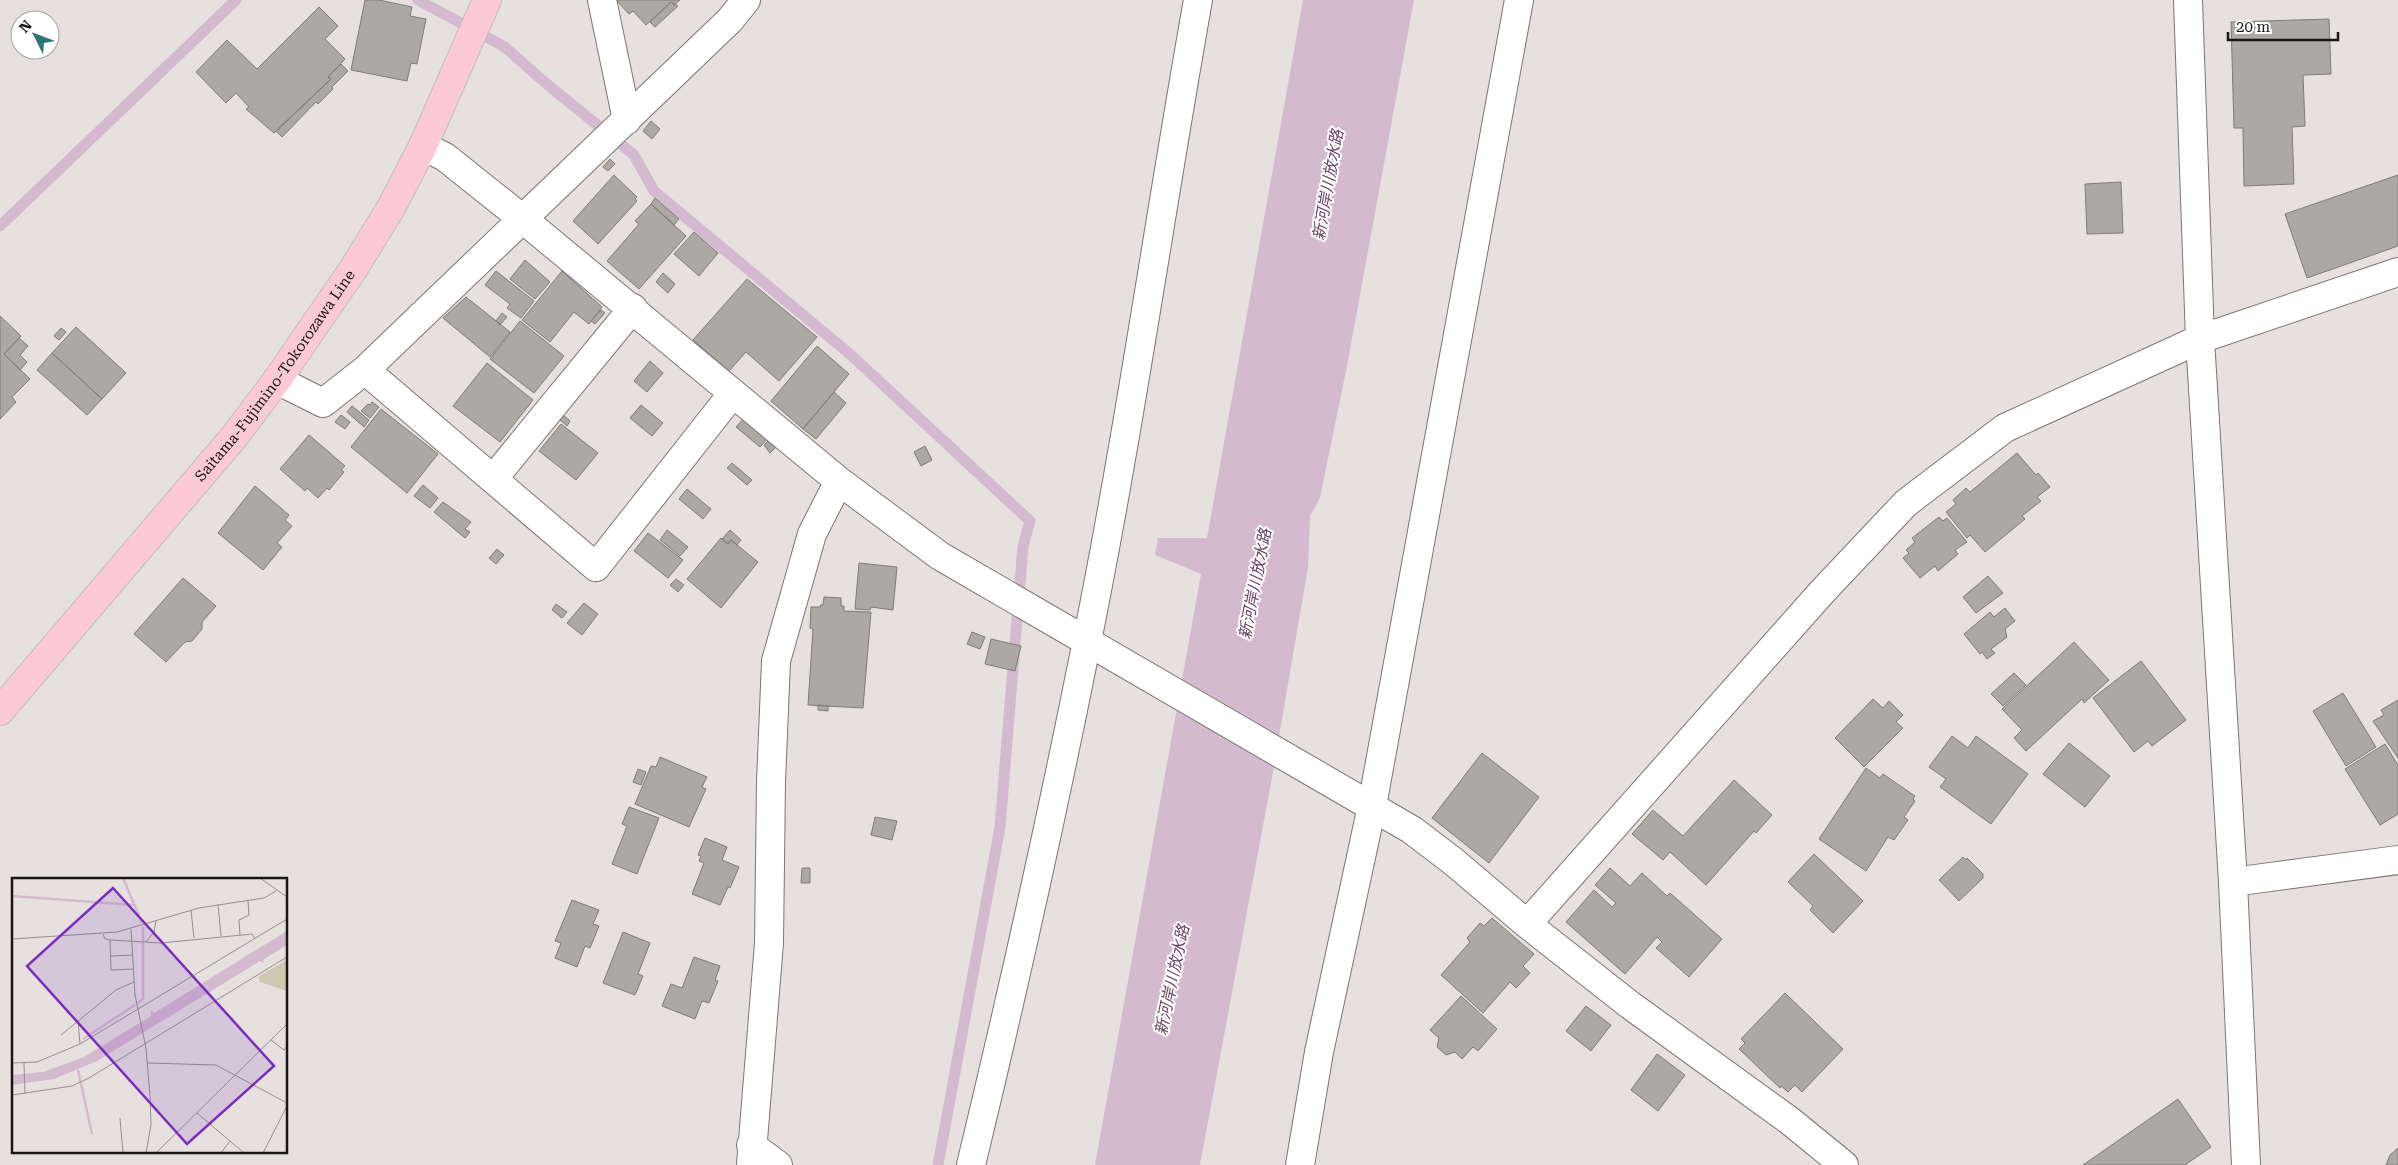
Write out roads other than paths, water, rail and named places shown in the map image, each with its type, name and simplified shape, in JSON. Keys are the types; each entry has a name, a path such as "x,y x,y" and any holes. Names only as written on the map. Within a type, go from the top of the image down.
{"main road":[{"name":"Saitama-Fujimino-Tokorozawa Line","path":"0,711 234,437 277,380 354,268 392,206 422,146 487,0"}],"street":[{"path":"602,0 627,120"},
{"path":"277,380 323,403 365,370 524,220 730,20 746,0"},
{"path":"971,1165 1097,647 1117,480 1166,179 1198,0"},
{"path":"1300,1165 1360,799 1519,0"},
{"path":"2188,0 2200,339 2234,882 2246,1165"},
{"path":"422,146 445,157 633,308 839,481 940,556 1412,830 1630,1005 1790,1121 1844,1165"},
{"path":"1527,924 1822,592 1906,503 2005,428 2200,339 2398,272"},
{"path":"493,479 633,308"},
{"path":"365,370 596,567 733,393"},
{"path":"778,1165 751,1155 769,944 771,782 776,661 812,534 839,481"},
{"path":"2234,882 2398,860"}],"water":[{"name":"新河岸川放水路","path":"1303,0 1414,0 1347,366 1320,498 1310,516 1308,567 1273,772 1200,1165 1095,1165 1201,574 1155,555 1158,538 1207,538"}],"waterway":[{"path":"0,226 236,0"},
{"path":"418,0 505,47 542,80 634,155 654,191 851,355 1030,521 1023,546 1000,827 938,1165"}]}
